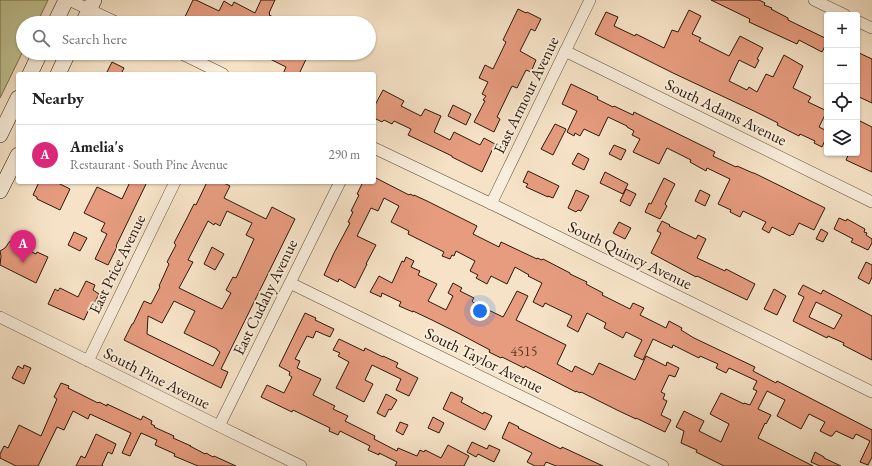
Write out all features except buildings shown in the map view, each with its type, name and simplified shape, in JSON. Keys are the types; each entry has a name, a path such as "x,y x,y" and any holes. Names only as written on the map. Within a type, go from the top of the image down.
{"main road":[{"path":"58,16 66,0"},
{"path":"86,16 92,5"},
{"path":"31,72 37,60"},
{"path":"59,72 65,60"},
{"path":"0,135 16,102"},
{"path":"0,191 16,159"}],"street":[{"path":"69,0 92,5 108,16"},
{"name":"East Armour Avenue","path":"491,204 590,0"},
{"path":"814,0 839,12"},
{"path":"860,22 872,28"},
{"name":"South Adams Avenue","path":"566,51 872,202"},
{"path":"195,60 220,72"},
{"name":"South Quincy Avenue","path":"376,149 872,392"},
{"name":"East Price Avenue","path":"88,361 174,184"},
{"name":"East Cudahy Avenue","path":"219,426 339,184"},
{"name":"South Taylor Avenue","path":"290,283 663,466"},
{"name":"South Pine Avenue","path":"0,317 301,466"}],"green space":[{"path":"0,0 48,0 40,16 16,16 16,60 19,60 0,98"}],"place":[{"name":"Amelia's","path":"23,263"}]}
